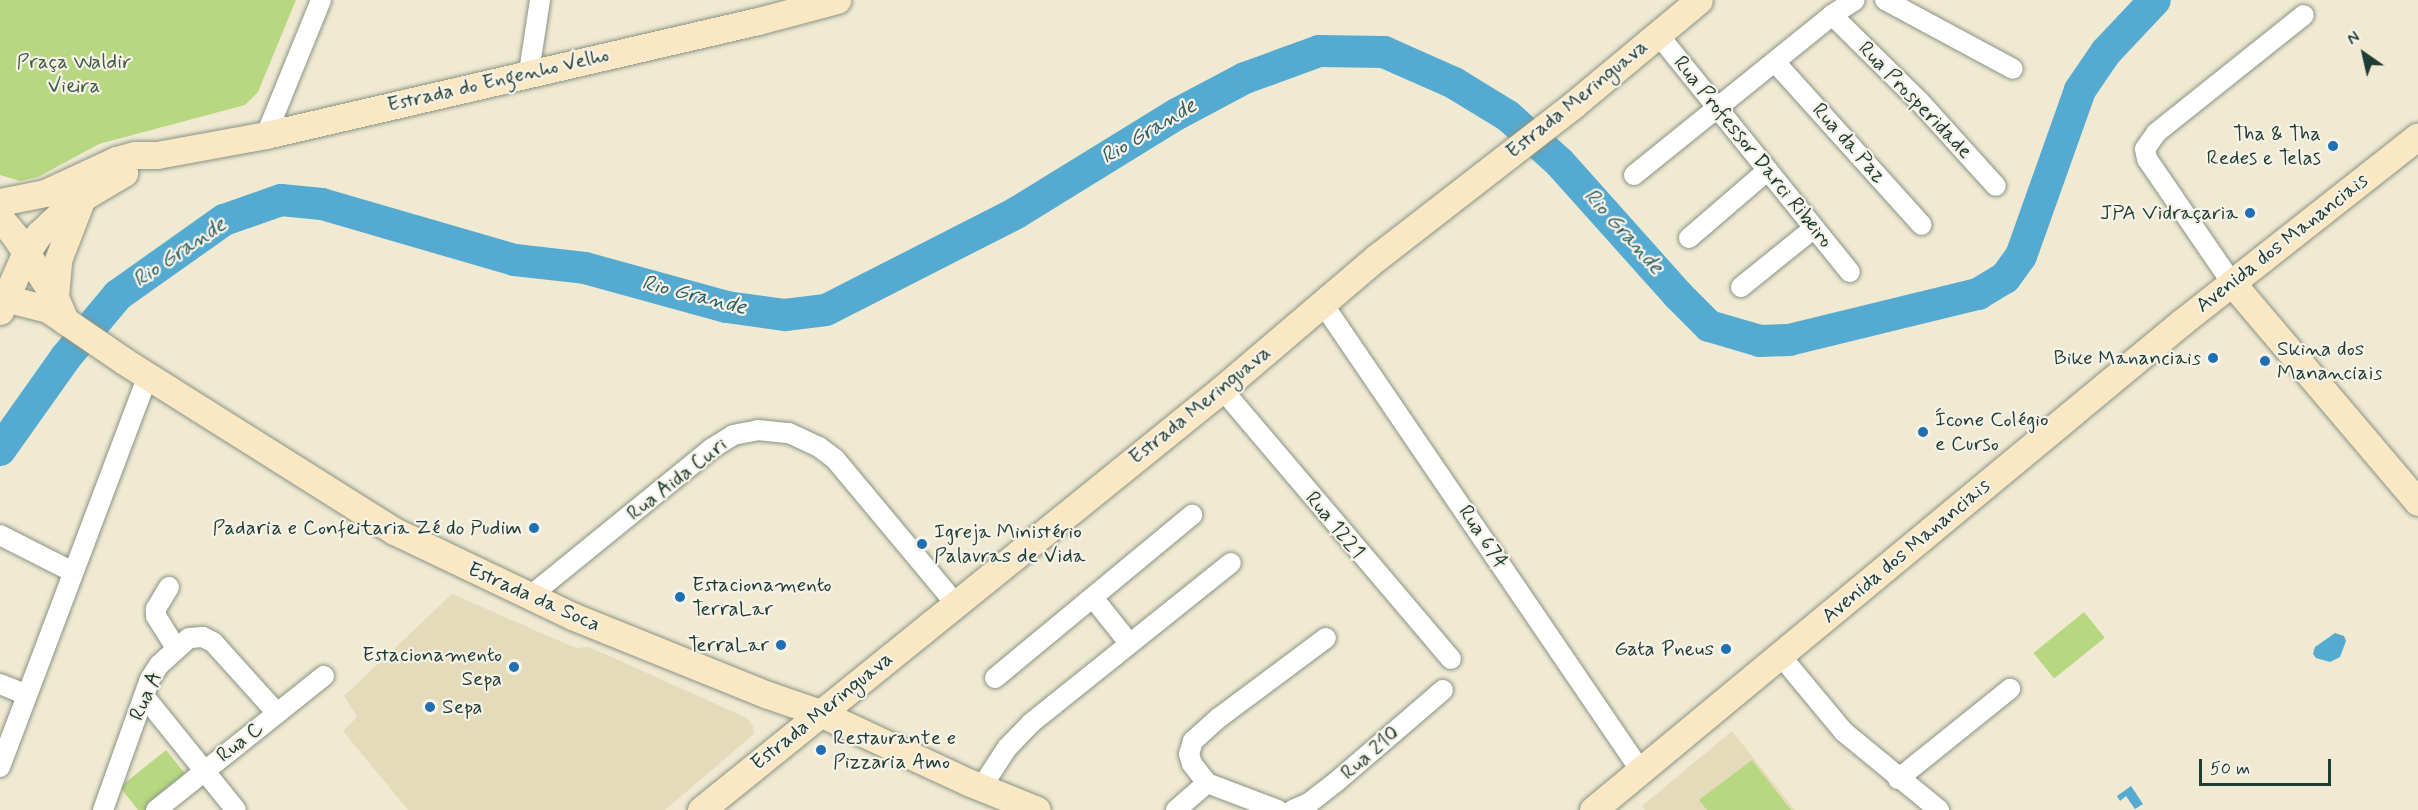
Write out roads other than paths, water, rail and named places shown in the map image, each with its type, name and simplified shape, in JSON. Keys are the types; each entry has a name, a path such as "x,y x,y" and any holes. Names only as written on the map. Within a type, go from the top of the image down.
{"street":[{"path":"266,135 321,0"},
{"path":"529,72 540,0"},
{"name":"Estrada do Engenho Velho","path":"0,202 45,193 116,160 135,155 157,155 266,135 529,72 758,21 837,0"},
{"name":"Estrada Meringuava","path":"703,809 1221,389 1376,258 1572,106 1699,0"},
{"path":"1634,175 1832,15 1854,0"},
{"path":"1885,0 2013,69"},
{"name":"Rua Prosperidade","path":"1832,15 1920,102 1996,186"},
{"path":"2304,15 2156,133 2145,149 2147,159 2232,283 2415,492"},
{"name":"Rua Professor Darci Ribeiro","path":"1657,33 1850,272"},
{"name":"Rua da Paz","path":"1775,62 1922,225"},
{"name":"Avenida dos Mananciais","path":"1593,810 2232,283 2418,136"},
{"name":"Estrada do Engenho Velho","path":"2,303 25,254 47,225 83,197 157,155"},
{"path":"1689,238 1768,170"},
{"path":"66,316 58,260 83,197"},
{"name":"Estrada da Soca","path":"0,218 15,236 66,316"},
{"path":"1741,287 1814,228"},
{"name":"Estrada da Soca","path":"2,303 48,309 66,316 124,362 394,531 529,597 690,664 820,713 981,788 1037,810"},
{"name":"Rua 674","path":"1323,304 1641,771"},
{"path":"0,767 148,375"},
{"name":"Rua 1221","path":"1221,389 1451,659"},
{"name":"Rua Aida Curi","path":"529,597 711,449 733,435 758,430 789,433 819,447 835,459 955,603"},
{"path":"994,678 1094,599 1192,515"},
{"path":"0,535 73,572"},
{"path":"981,788 1018,735 1129,643 1232,563"},
{"path":"169,587 156,609 156,616 176,648"},
{"path":"1094,599 1129,643"},
{"name":"Rua A","path":"103,810 144,696 159,665 189,638 203,637 213,642 277,713"},
{"path":"1278,810 1207,783 1192,764 1189,754 1193,741 1220,717 1326,638"},
{"path":"1780,655 1844,732 1898,779 1939,810"},
{"name":"Rua C","path":"156,810 324,676"},
{"path":"0,684 27,695"},
{"path":"1898,779 2010,689"},
{"name":"Rua 210","path":"1293,810 1318,796 1443,690"},
{"path":"144,696 236,810"},
{"path":"1176,810 1207,783"}],"water":[{"path":"2335,633 2344,636 2346,641 2340,657 2330,662 2316,658 2313,654 2315,647"},
{"path":"2131,786 2143,804 2135,809 2126,796 2120,801 2117,796"}],"waterway":[{"name":"Rio Grande","path":"0,450 66,357 118,295 224,220 281,200 322,204 515,260 585,268 727,307 785,315 826,310 1016,213 1177,114 1245,78 1319,51 1384,52 1454,83 1508,116 1560,163 1679,296 1709,326 1760,341 1789,340 1978,294 2005,278 2021,256 2080,90 2106,52 2155,0"}],"place":[{"name":"Tha & Tha Redes e Telas","path":"2333,146"},
{"name":"JPA Vidraçaria","path":"2250,213"},
{"name":"Bike Mananciais","path":"2213,358"},
{"name":"Skina dos Mananciais","path":"2265,361"},
{"name":"Ícone Colégio e Curso","path":"1923,432"},
{"name":"Padaria e Confeitaria Zé do Pudim","path":"534,528"},
{"name":"Igreja Ministério Palavras de Vida","path":"922,544"},
{"name":"Estacionamento TerraLar","path":"680,597"},
{"name":"TerraLar","path":"781,645"},
{"name":"Gata Pneus","path":"1726,649"},
{"name":"Estacionamento Sepa","path":"514,667"},
{"name":"Sepa","path":"430,707"},
{"name":"Restaurante e Pizzaria Amo","path":"821,750"}],"park label":[{"name":"Praça Waldir Vieira","path":"74,74"}]}
